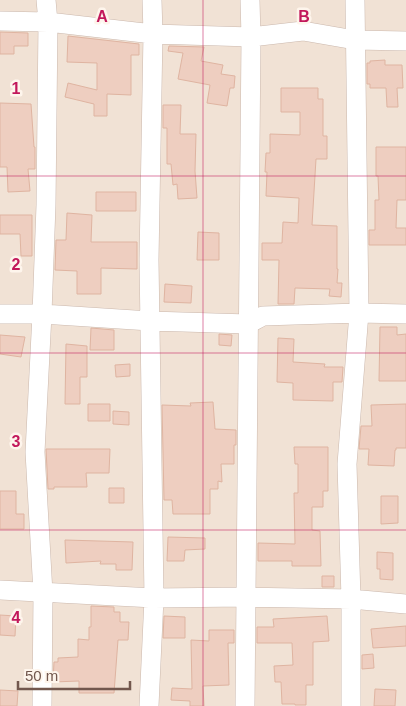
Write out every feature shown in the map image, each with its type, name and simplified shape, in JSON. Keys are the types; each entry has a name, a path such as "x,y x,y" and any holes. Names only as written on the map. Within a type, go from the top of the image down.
{"street":[{"path":"42,706 43,593 34,452 46,205 48,22 46,0"},
{"path":"149,706 154,598 149,260 152,0"},
{"path":"245,706 250,0"},
{"path":"351,706 351,599 347,464 358,313 355,0"},
{"path":"0,21 48,22 153,34 251,37 303,31 355,40 406,40"},
{"path":"0,314 42,314 150,321 248,324 264,316 358,313 406,314"},
{"path":"0,590 154,598 351,599 406,604"}],"shaded area":[{"path":"0,0 406,0 406,706 0,706"}],"building":[{"path":"0,32 28,33 28,46 14,46 14,54 0,54"},
{"path":"68,36 139,44 139,55 131,55 131,95 107,94 107,116 94,116 94,104 65,97 68,83 97,90 97,63 67,62"},
{"path":"169,46 204,47 201,61 223,65 221,74 235,76 234,88 230,88 227,106 207,103 210,85 178,79 183,53 168,51"},
{"path":"385,60 385,65 402,65 403,88 397,88 398,107 387,107 386,88 370,88 370,84 367,84 367,63"},
{"path":"281,88 318,88 318,99 323,99 323,136 327,136 327,159 316,159 312,225 337,226 337,283 342,283 341,297 329,296 330,289 295,288 294,304 278,304 279,260 262,260 262,243 282,243 283,222 298,223 299,198 266,196 266,153 270,153 270,134 300,135 300,112 281,112"},
{"path":"0,103 31,104 35,169 28,169 30,191 8,192 7,167 0,167"},
{"path":"163,105 181,105 180,134 196,134 195,171 197,198 178,199 177,184 173,185 171,164 167,164 167,128 163,128"},
{"path":"376,147 406,147 406,200 397,200 396,228 406,228 406,245 369,245 369,230 375,230 375,200 379,200 378,176 376,176"},
{"path":"96,192 136,192 136,211 96,211"},
{"path":"67,213 92,215 91,242 137,242 137,269 101,268 101,294 77,294 77,271 55,270 56,240 66,240"},
{"path":"0,215 32,215 32,256 21,256 20,234 0,234"},
{"path":"198,232 219,233 219,260 197,260"},
{"path":"165,284 192,286 191,303 164,302"},
{"path":"380,327 397,327 397,335 406,334 406,381 379,381"},
{"path":"91,328 114,330 114,350 90,350"},
{"path":"219,334 232,335 231,346 219,345"},
{"path":"0,335 25,337 21,357 0,354"},
{"path":"278,338 294,339 293,362 325,364 324,367 343,367 342,382 333,382 333,401 293,400 293,383 277,382"},
{"path":"66,344 87,346 87,377 80,377 80,404 65,404"},
{"path":"130,364 130,376 116,377 115,365"},
{"path":"213,402 215,429 236,430 234,464 221,464 222,482 218,481 218,489 210,489 210,514 173,514 172,500 164,500 162,405 191,406 190,403"},
{"path":"88,404 110,404 110,421 88,421"},
{"path":"406,404 406,448 396,448 394,466 368,465 369,449 359,449 361,426 372,426 371,405"},
{"path":"113,411 129,412 129,425 113,424"},
{"path":"294,447 328,447 328,491 323,491 323,507 312,507 312,530 320,531 321,566 292,566 292,561 258,561 258,543 295,544 294,493 298,493 298,464 295,464"},
{"path":"46,449 110,449 109,473 86,473 87,487 54,487 54,489 48,489"},
{"path":"109,488 124,488 124,503 109,503"},
{"path":"0,491 16,491 16,514 24,514 24,529 0,529"},
{"path":"381,496 398,496 398,523 381,524"},
{"path":"168,537 205,538 205,549 185,550 184,561 167,561"},
{"path":"65,540 133,542 132,570 116,570 116,564 100,564 101,561 66,563"},
{"path":"377,552 393,553 393,580 380,579 380,569 377,569"},
{"path":"322,576 334,576 334,587 322,587"},
{"path":"91,606 114,607 114,612 120,612 120,622 129,622 128,640 118,640 114,693 79,693 79,681 53,682 54,662 58,662 58,658 78,657 78,639 89,640"},
{"path":"0,615 16,616 15,636 0,635"},
{"path":"164,616 185,617 185,638 163,638"},
{"path":"327,616 329,641 313,642 313,685 306,685 306,705 282,704 281,682 275,682 274,666 293,665 292,643 257,643 257,627 274,627 273,619"},
{"path":"406,626 406,646 373,648 371,629"},
{"path":"209,630 234,630 234,643 228,643 229,685 203,686 204,706 190,706 190,701 171,700 172,688 192,689 191,640 209,641"},
{"path":"373,654 374,668 362,669 362,655"},
{"path":"375,689 396,690 395,706 374,706"},
{"path":"0,690 18,691 17,706 0,706"}]}
